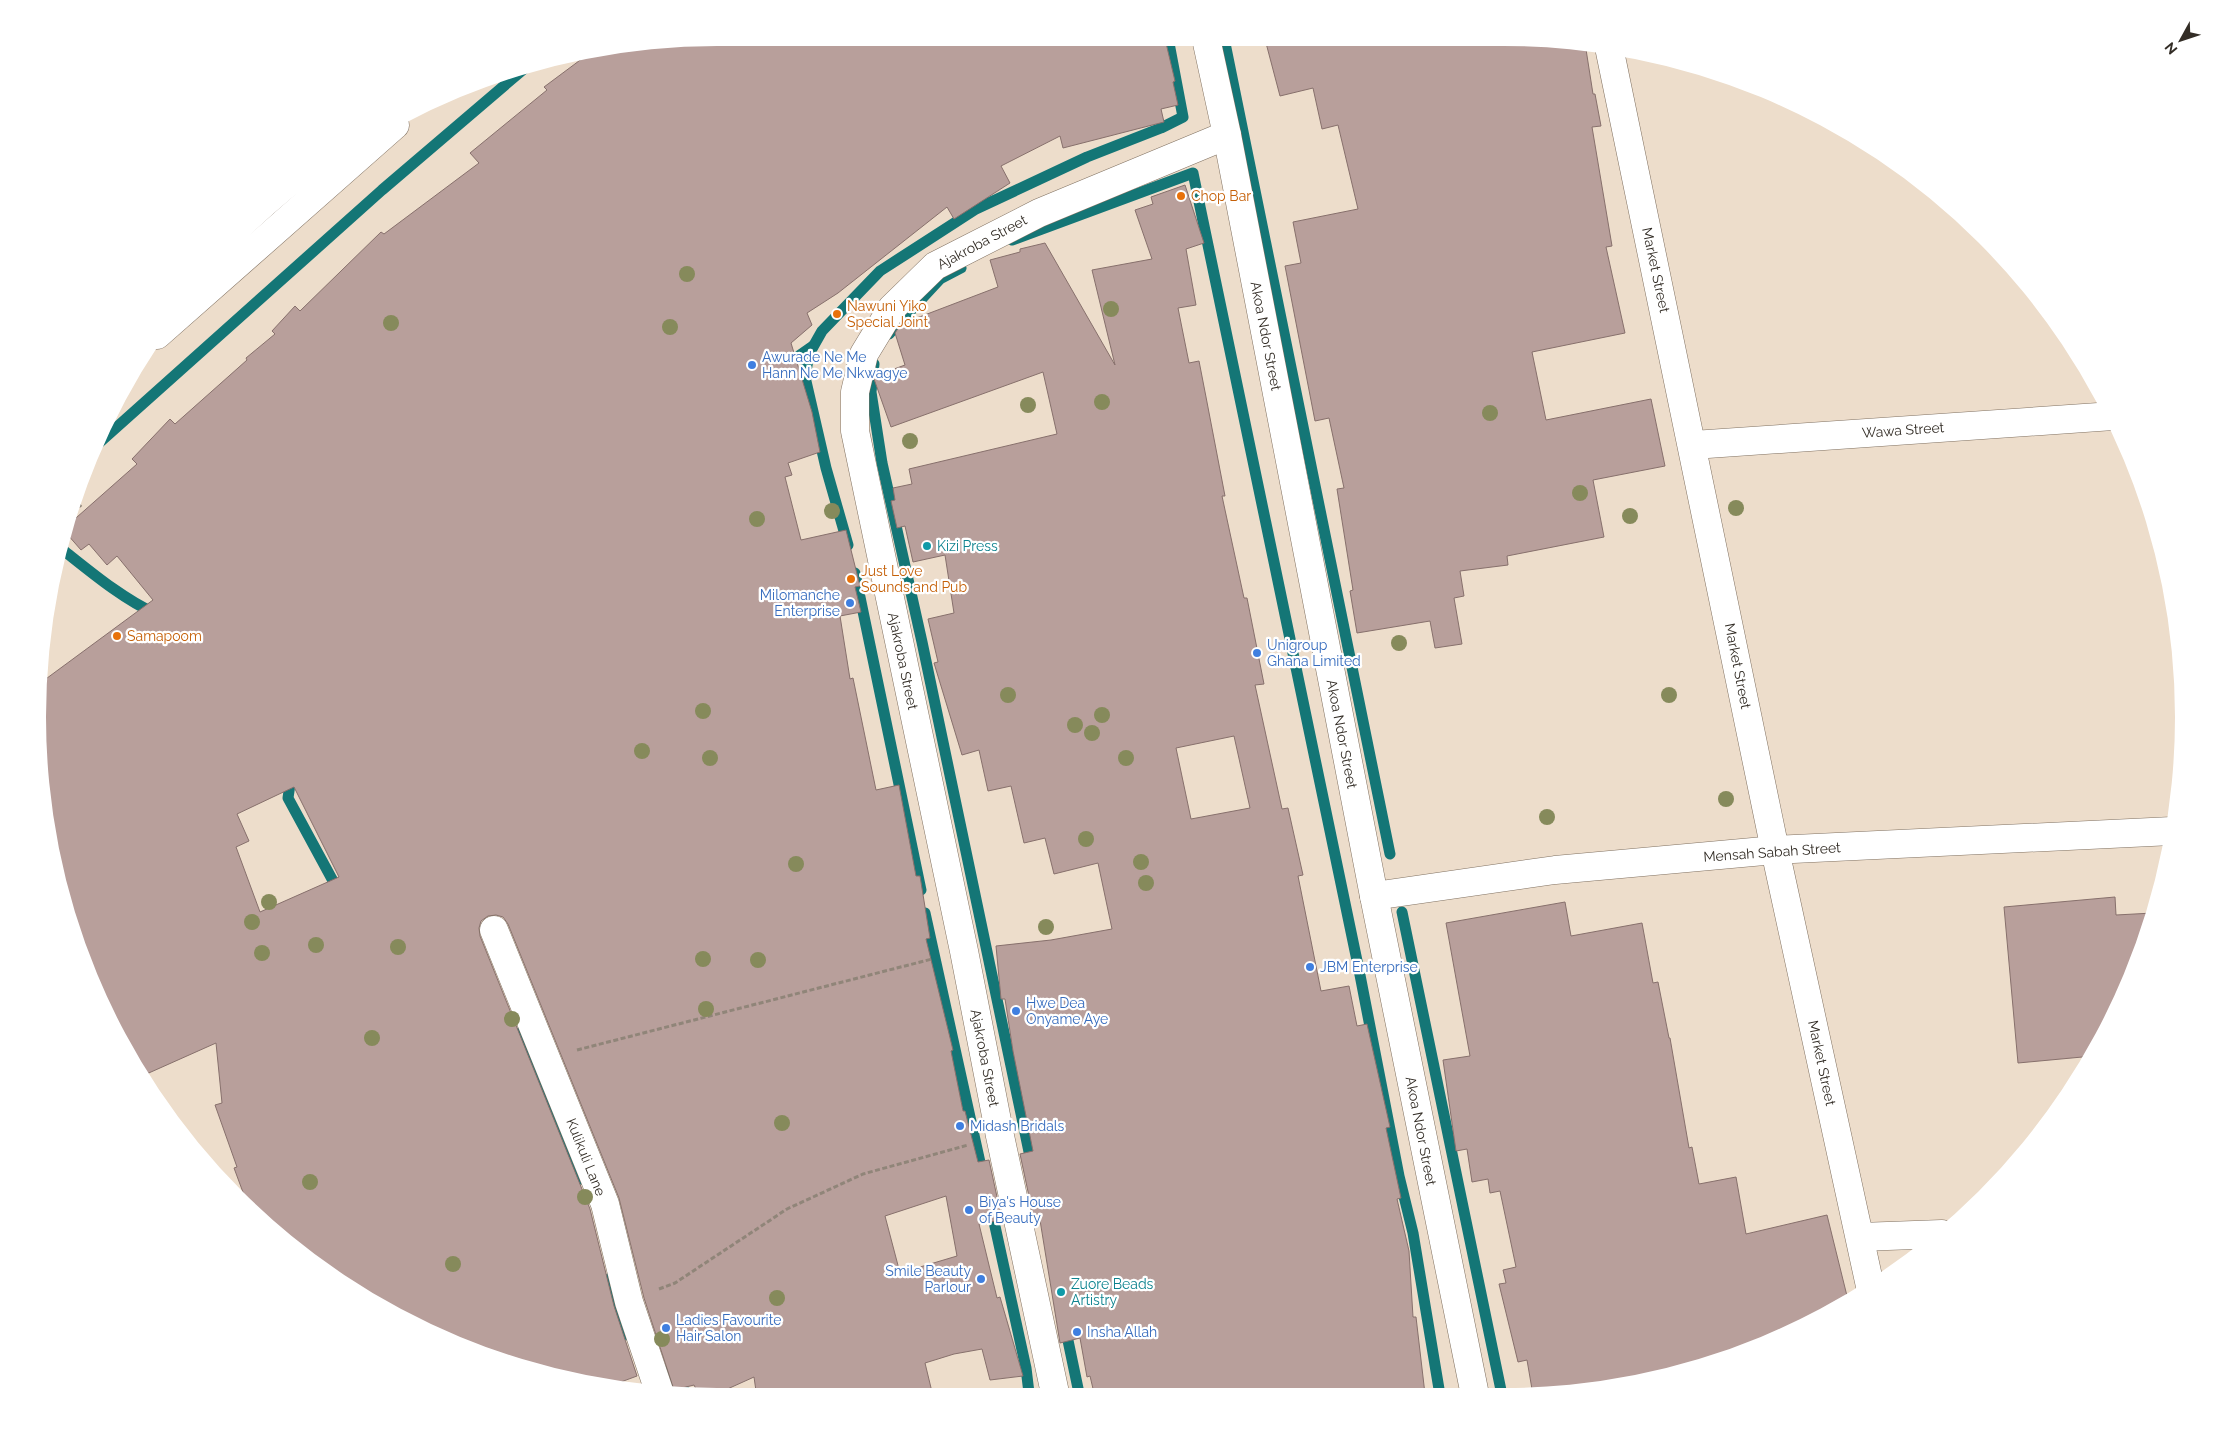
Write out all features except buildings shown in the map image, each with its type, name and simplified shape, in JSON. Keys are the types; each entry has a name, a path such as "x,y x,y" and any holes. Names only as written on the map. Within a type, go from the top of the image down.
{"street":[{"name":"Akoa Ndor Street","path":"1207,46 1227,135 1374,896 1474,1388"},
{"name":"Market Street","path":"1611,55 1776,850 1869,1280"},
{"path":"182,313 383,135"},
{"name":"Ajakroba Street","path":"1054,1388 1000,1136 964,951 855,430 856,392 864,354 892,308 935,266 1039,213 1227,135"},
{"name":"Wawa Street","path":"1693,445 2104,417"},
{"name":"Mensah Sabah Street","path":"1374,896 1555,870 1776,850 2165,831"},
{"name":"Kulikuli Lane","path":"494,930 605,1204 629,1302 657,1385"},
{"path":"1860,1237 1930,1234"}],"path":[{"path":"545,1059 964,951"},
{"path":"629,1302 674,1283 787,1209 863,1174 1000,1136"}],"waterway":[{"path":"848,545 826,468 805,377 809,354 822,331 880,271 976,209 1087,157 1161,128 1183,117 1170,46"},
{"path":"1226,46 1390,854"},
{"path":"108,435 382,190 513,78"},
{"path":"1012,240 1193,173 1360,975 1399,1176 1413,1233 1439,1388"},
{"path":"889,334 940,279 961,268"},
{"path":"783,367 813,346"},
{"path":"874,364 871,392 882,463 922,642 1032,1166"},
{"path":"67,553 120,593 156,614"},
{"path":"855,573 921,890"},
{"path":"285,777 290,784 288,798 339,892"},
{"path":"1402,912 1501,1388"},
{"path":"925,913 983,1176"},
{"path":"521,1032 563,1140 581,1179"},
{"path":"991,1208 1026,1368 1028,1388"},
{"path":"610,1278 612,1305 628,1335"},
{"path":"1065,1326 1078,1388"},
{"path":"658,1366 680,1386"}],"place":[{"name":"Chop Bar","path":"1181,196"},
{"name":"Nawuni Yiko Special Joint","path":"837,314"},
{"name":"Awurade Ne Me Hann Ne Me Nkwagye","path":"752,365"},
{"name":"Kizi Press","path":"927,546"},
{"name":"Just Love Sounds and Pub","path":"851,579"},
{"name":"Milomanche Enterprise","path":"850,603"},
{"name":"Samapoom","path":"117,636"},
{"name":"Unigroup Ghana Limited","path":"1257,653"},
{"name":"JBM Enterprise","path":"1310,967"},
{"name":"Hwe Dea Onyame Aye","path":"1016,1011"},
{"name":"Midash Bridals","path":"960,1126"},
{"name":"Biya's House of Beauty","path":"969,1210"},
{"name":"Smile Beauty Parlour","path":"981,1279"},
{"name":"Zuore Beads Artistry","path":"1061,1292"},
{"name":"Ladies Favourite Hair Salon","path":"666,1328"},
{"name":"Insha Allah","path":"1077,1332"}]}
